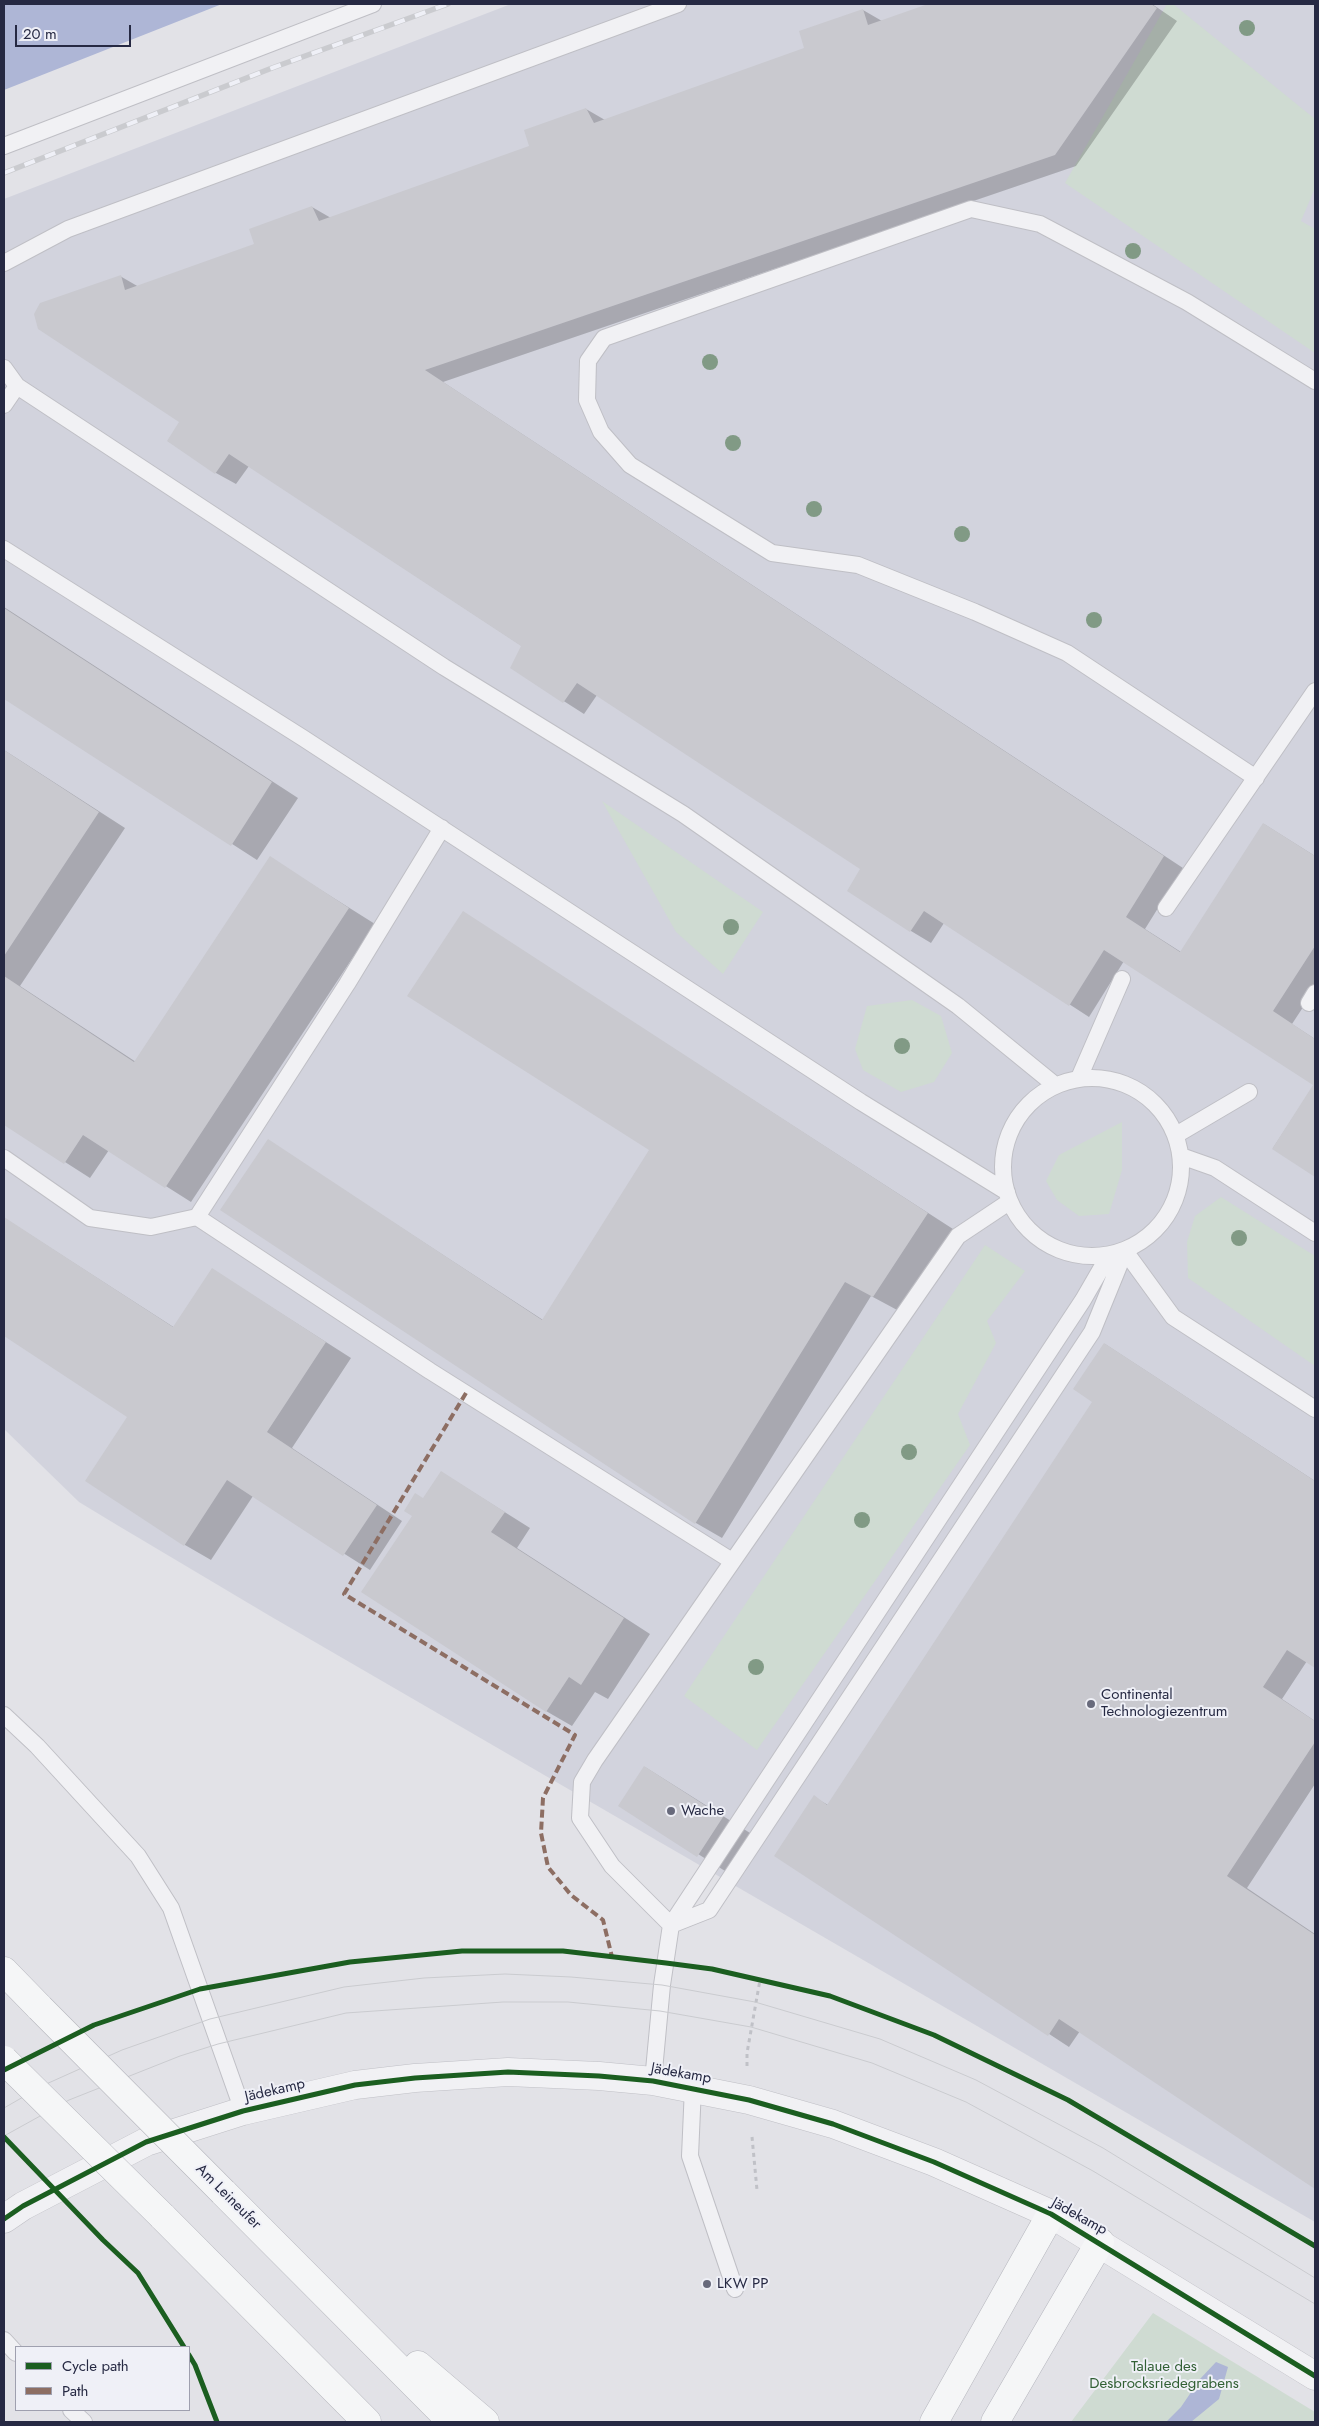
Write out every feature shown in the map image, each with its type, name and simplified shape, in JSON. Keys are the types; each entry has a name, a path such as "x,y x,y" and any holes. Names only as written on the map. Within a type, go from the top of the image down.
{"highway":[{"name":"Am Leineufer","path":"4,1971 452,2422"},
{"path":"4,2060 367,2422"},
{"path":"934,2422 1051,2214"},
{"path":"995,2422 1100,2242"},
{"path":"277,2246 486,2422"},
{"path":"295,2350 339,2422"}],"street":[{"name":"Jädekamp","path":"4,2219 23,2206 146,2142 243,2111 355,2085 415,2078 508,2072 599,2076 653,2081 693,2087 833,2124 934,2162 1051,2214 1100,2242 1315,2376"}],"lane":[{"path":"4,146 373,4"},
{"path":"4,263 68,229 678,4"},
{"path":"1256,778 1067,653 975,612 858,565 772,553 638,470 630,465 601,432 587,400 588,361 604,338 971,209 1040,224 1187,302 1315,381"},
{"path":"4,368 17,386 444,667 683,814 958,1006 1055,1085"},
{"path":"4,405 17,386"},
{"path":"4,549 442,828 1008,1197"},
{"path":"1166,908 1315,691"},
{"path":"4,1158 90,1218 151,1227 197,1217 347,984 442,828"},
{"path":"1078,1078 1122,979"},
{"path":"1078,1078 1114,1081 1138,1090 1165,1115 1176,1135 1181,1156 1181,1182 1174,1204 1167,1216 1145,1240 1117,1253 1071,1255 1045,1244 1025,1227 1008,1197 1003,1176 1004,1150 1016,1120 1034,1099 1055,1085 1078,1078"},
{"path":"1176,1135 1249,1092"},
{"path":"1181,1156 1215,1168 1315,1233"},
{"path":"671,1925 612,1866 580,1818 582,1782 595,1760 732,1561 958,1236 1008,1197"},
{"path":"197,1217 430,1371 732,1561"},
{"path":"1117,1253 1173,1318 1315,1409"},
{"path":"671,1925 709,1910 745,1856 1092,1332 1117,1253"},
{"path":"653,2081 662,1985 671,1925 1083,1300 1117,1253"},
{"path":"4,1715 37,1746 138,1856 171,1908 243,2111"},
{"path":"693,2087 690,2156 735,2289"},
{"path":"4,2340 15,2352"},
{"path":"72,2411 84,2422"}],"shaded area":[{"path":"511,4 1315,4 1315,2222 270,1616 117,1525 79,1502 4,1429 4,199"}],"green space":[{"path":"1167,4 1173,4 1315,119 1315,188 1301,221 1315,229 1315,353 1065,183"},
{"path":"602,801 763,912 723,974 676,932"},
{"path":"912,1000 941,1016 952,1053 934,1082 901,1092 863,1070 855,1049 867,1006"},
{"path":"1122,1122 1122,1170 1109,1214 1079,1216 1057,1200 1046,1181 1059,1155"},
{"path":"1221,1197 1315,1256 1315,1366 1188,1278 1187,1242 1195,1216"},
{"path":"985,1245 1025,1271 987,1321 996,1343 958,1414 970,1445 757,1750 684,1696"},
{"name":"Talaue des Desbrocksriedegrabens","path":"1153,2313 1315,2412 1315,2422 1071,2422"}],"water":[{"path":"4,4 222,4 4,90"},
{"path":"1216,2362 1228,2367 1219,2399 1191,2422 1166,2422 1181,2407 1200,2379"}],"building":[{"path":"928,4 1151,4 1157,8 1055,155 425,370 1164,856 1126,917 1180,952 1263,823 1315,856 1315,946 1273,1011 1315,1039 1315,1177 1272,1149 1313,1085 1104,950 1069,1006 924,911 910,932 847,891 860,869 577,683 563,703 510,668 521,646 229,454 215,474 167,441 179,422 38,329 34,314 40,303 121,275 125,290 254,244 249,229 312,206 319,221 529,146 524,130 586,108 594,123 804,48 799,31 863,9 868,25"},
{"path":"4,608 272,782 231,846 4,699"},
{"path":"4,750 99,812 4,956"},
{"path":"270,856 349,908 165,1188 83,1135 64,1164 4,1125 4,976 134,1062"},
{"path":"463,911 928,1213 873,1297 845,1282 695,1524 220,1210 268,1139 542,1320 649,1150 407,996"},
{"path":"4,1217 173,1327 212,1268 326,1342 267,1432 377,1505 343,1556 227,1480 184,1546 85,1481 127,1417 4,1336"},
{"name":"Continental Technologiezentrum","path":"1104,1343 1315,1481 1315,1668 1287,1650 1263,1687 1315,1721 1315,1742 1227,1876 1315,1935 1315,2189 1059,2019 1048,2036 774,1856 814,1795 827,1805 1092,1402 1073,1389"},
{"path":"441,1471 505,1512 491,1532 624,1618 581,1685 569,1677 546,1712 361,1592 412,1516 404,1511 415,1493 423,1498"},
{"name":"Wache","path":"644,1766 723,1817 697,1857 618,1806"}],"tram line":[{"path":"4,2108 44,2085 122,2050 210,2019 344,1987 424,1978 505,1974 571,1977 662,1985 755,2002 880,2039 976,2080 1103,2148 1315,2278"},
{"path":"4,2136 69,2100 180,2056 218,2044 346,2013 503,2002 568,2002 660,2011 751,2027 872,2063 966,2102 1093,2171 1315,2304"}],"railway":[{"path":"4,173 272,68 448,4"}],"marked path":[{"path":"466,1393 344,1594 575,1735 543,1798 541,1833 548,1867 571,1895 603,1920 612,1957"}],"cycle path":[{"path":"4,2070 94,2025 200,1989 350,1962 462,1951 563,1951 712,1969 830,1996 934,2035 1068,2100 1315,2246"},
{"path":"4,2219 23,2206 146,2142 243,2111 355,2085 415,2078 508,2072 599,2076 653,2081 749,2100 833,2124 934,2162 1051,2214 1315,2376"},
{"path":"4,2137 103,2240 138,2273 183,2346"},
{"path":"190,2357 217,2422"}],"place":[{"name":"Continental Technologiezentrum","path":"1091,1704"},
{"name":"Wache","path":"671,1811"},
{"name":"LKW PP","path":"707,2284"}]}
